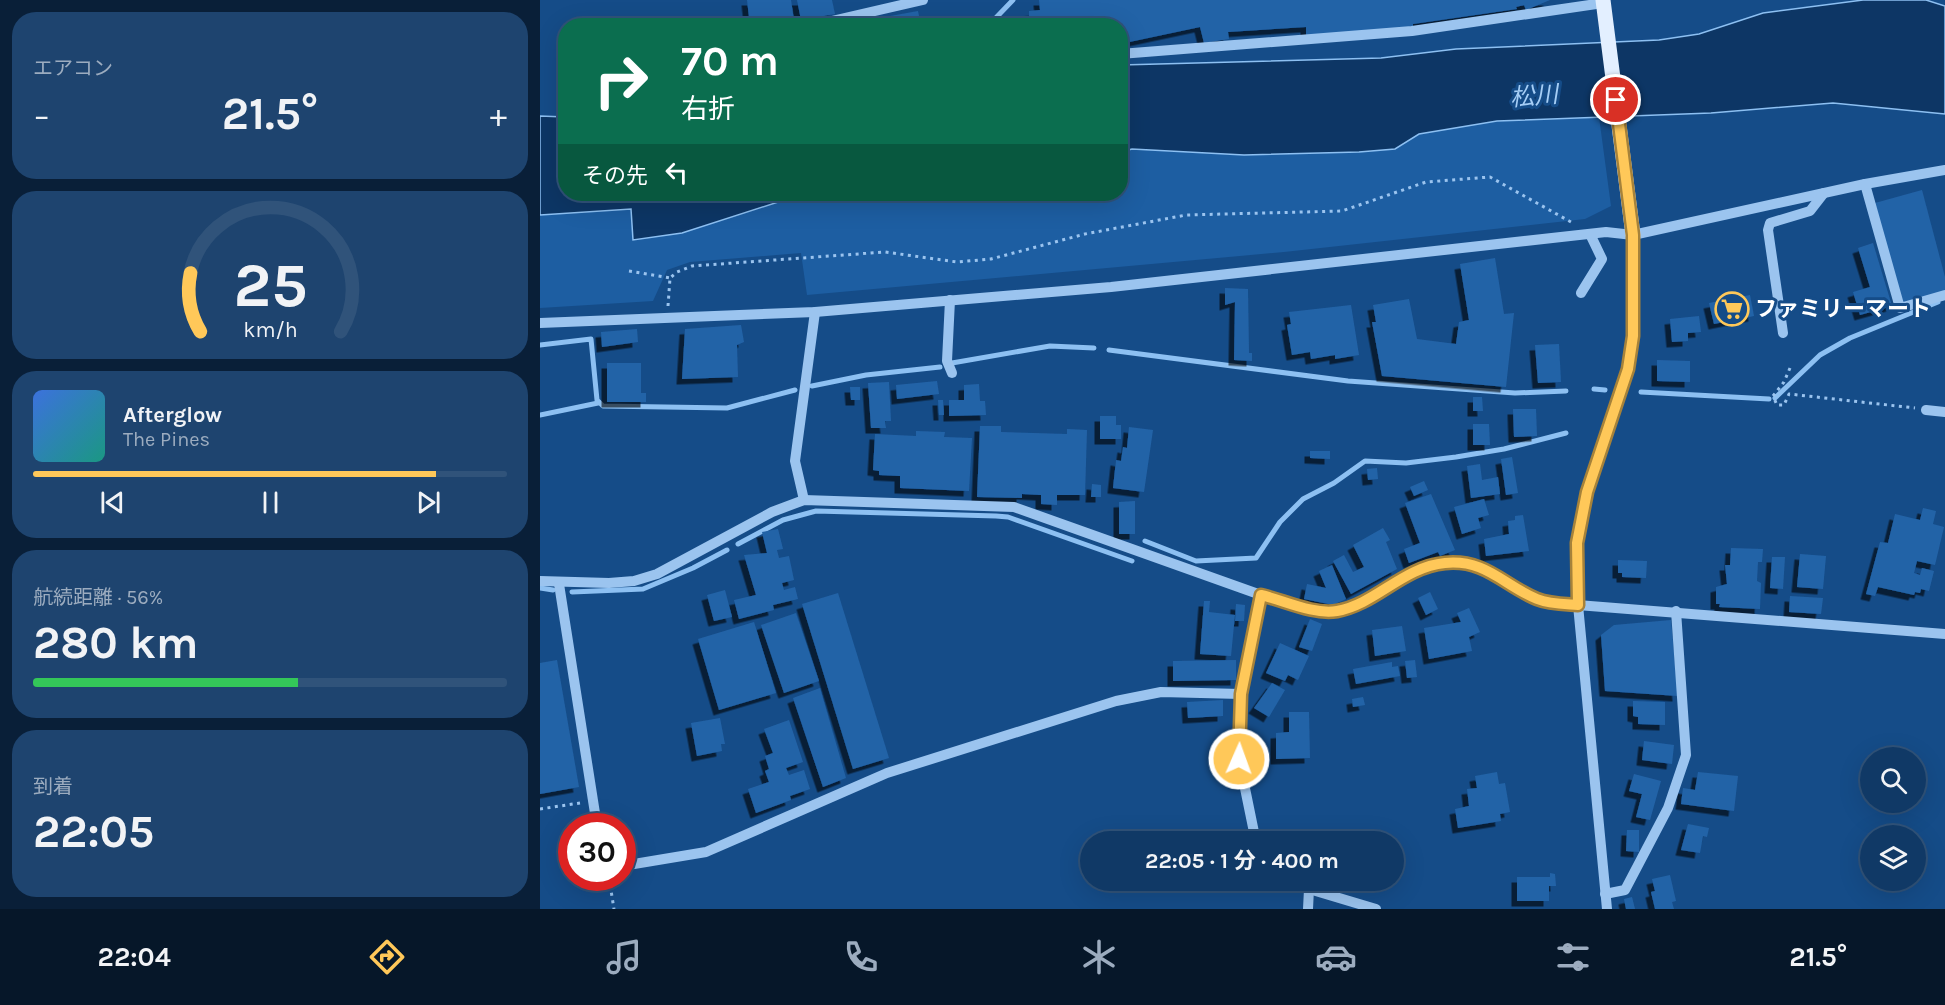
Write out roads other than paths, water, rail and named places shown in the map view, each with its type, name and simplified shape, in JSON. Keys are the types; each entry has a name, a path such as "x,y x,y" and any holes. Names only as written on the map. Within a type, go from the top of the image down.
{"main road":[{"path":"1604,5 1633,235"}],"street":[{"path":"845,18 923,0"},
{"path":"1128,53 1412,31 1604,5"},
{"path":"540,323 815,312 1112,287 1606,232 1633,235 1865,184 1945,170"},
{"path":"1865,184 1900,308 1945,295"},
{"path":"1783,333 1768,230 1770,223 1810,211 1824,193"},
{"path":"1581,292 1602,259 1590,234"},
{"path":"1607,909 1578,605 1577,543 1587,492 1628,369 1633,336 1633,235"},
{"path":"950,300 947,361 952,373"},
{"path":"804,500 795,461 815,312"},
{"path":"1926,410 1945,412"},
{"path":"540,581 559,584 634,581 657,574 772,512 804,500 1014,507 1261,595 1317,610 1335,611 1352,607 1409,573 1445,563 1483,567 1539,600 1945,634"},
{"path":"559,584 594,813"},
{"path":"1254,831 1239,759 1241,694 1261,595"},
{"path":"1605,894 1624,890 1668,808 1686,755 1676,611"},
{"path":"636,864 706,852 887,773 1116,701 1161,692 1241,694"},
{"path":"1308,909 1309,891"},
{"path":"1316,891 1376,909"}],"water":[{"name":"松川","path":"1863,0 1926,0 1945,6 1945,114 1833,103 1711,113 1497,121 1419,134 1395,149 1359,152 1244,155 1128,150 1128,65 1381,58 1456,49 1659,40 1699,34 1763,13"},
{"path":"540,116 558,117 558,201 781,201 682,233 633,240 631,209 540,215"}],"waterway":[{"path":"996,18 1013,0"},
{"path":"1775,398 1820,355 1850,338 1938,302"},
{"path":"540,345 591,339 597,400 603,406 727,408 795,390"},
{"path":"952,363 1050,346 1094,348"},
{"path":"1109,350 1348,381 1515,393 1566,391"},
{"path":"812,386 866,375 940,367"},
{"path":"1594,389 1605,390"},
{"path":"1641,392 1769,399"},
{"path":"540,415 598,403"},
{"path":"1145,541 1196,561 1256,558 1280,522 1303,499 1334,483 1365,461 1406,463 1456,457 1504,449 1566,433"},
{"path":"738,544 783,520 816,511 996,516 1008,517 1132,561"},
{"path":"572,592 643,589 693,568 727,550"},
{"path":"540,588 553,590"}],"place":[{"name":"ファミリーマート","path":"1732,309"}]}
